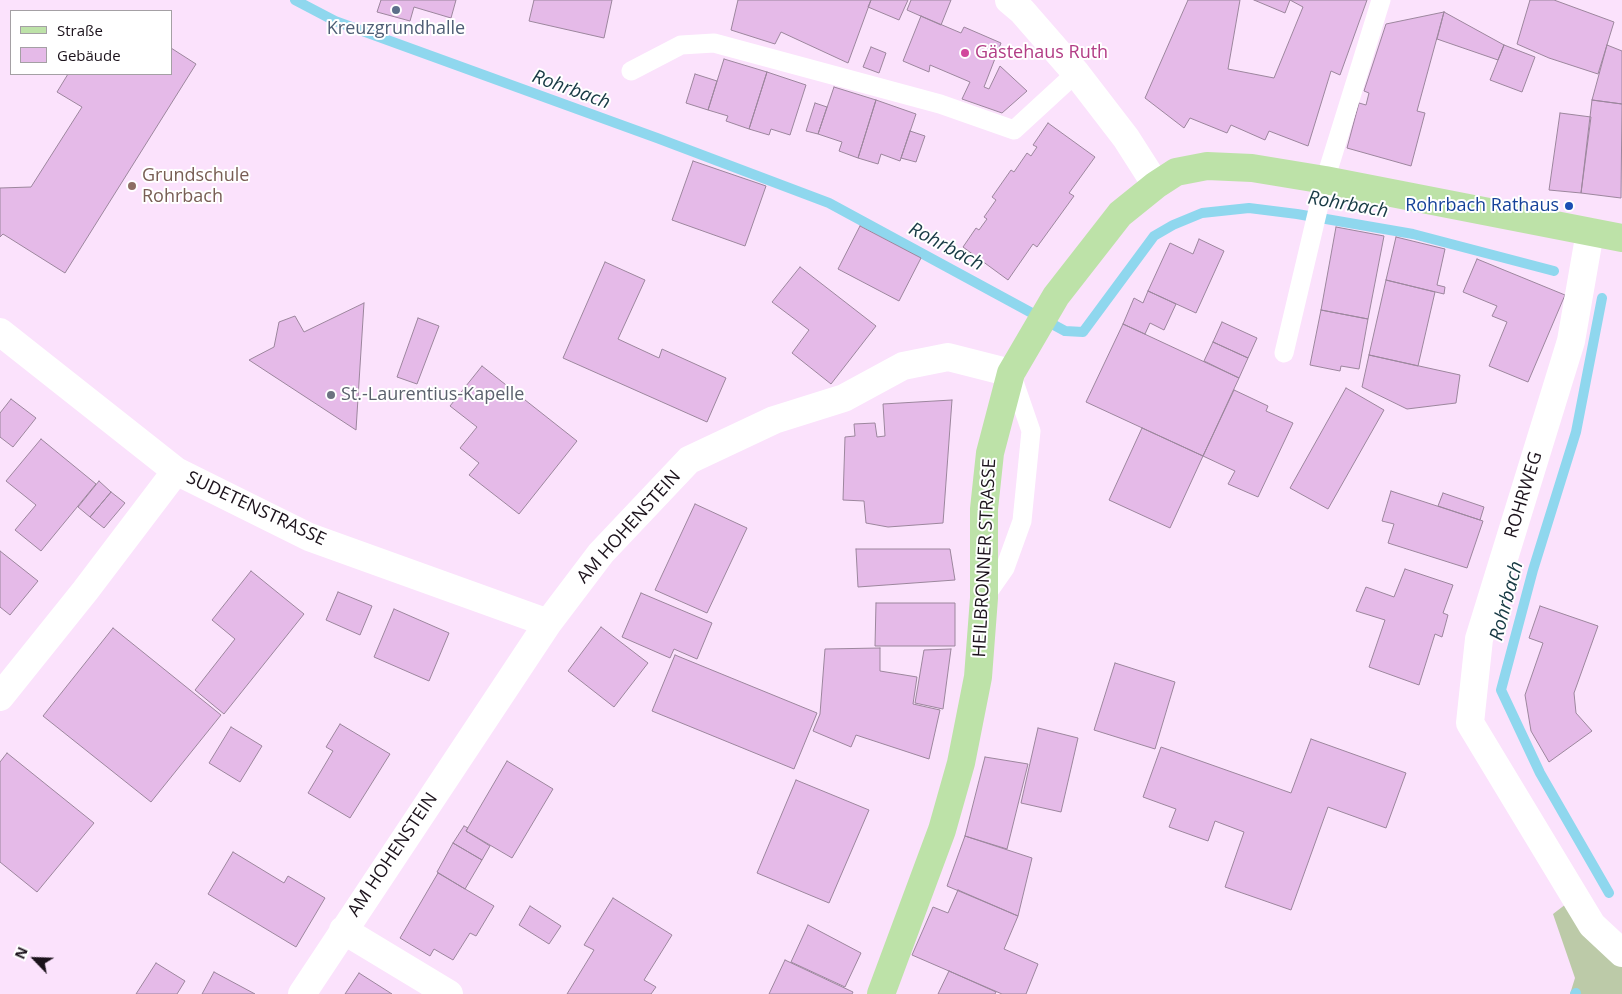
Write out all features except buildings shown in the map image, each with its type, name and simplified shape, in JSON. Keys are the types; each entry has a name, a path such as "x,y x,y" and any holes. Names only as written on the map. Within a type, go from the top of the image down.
{"main road":[{"name":"HEILBRONNER STRASSE","path":"880,994 942,830 961,763 978,677 984,598 984,509 990,453 1011,373 1056,296 1120,214 1156,184 1176,172 1207,166 1252,168 1322,192 1622,238"}],"street":[{"path":"1009,0 1022,11 1076,73 1126,138 1156,184"},
{"name":"ROHRWEG","path":"1590,232 1571,341 1479,639 1470,723 1592,925 1622,953"},
{"name":"SUDETENSTRASSE","path":"0,332 176,471 309,537 548,623"},
{"name":"AM HOHENSTEIN","path":"302,994 342,930 548,623 601,553 690,460 774,420 844,398 903,366 948,357 1011,373"},
{"path":"0,697 85,591 176,471"},
{"name":"AM HOHENSTEIN","path":"342,930 449,994"}],"lane":[{"path":"1284,352 1322,192 1381,0"},
{"path":"631,71 681,45 714,43 940,104 1014,130 1076,73"},
{"path":"984,598 1005,568 1022,521 1031,430 1011,373"}],"green space":[{"path":"1566,904 1585,935 1622,967 1622,994 1570,994 1575,978 1553,914"}],"waterway":[{"name":"Rohrbach","path":"295,0 335,21 657,138 829,203 1065,331 1083,332 1154,236 1173,225 1202,213 1249,208 1297,214 1413,234 1554,271"},
{"name":"Rohrbach","path":"1602,298 1576,432 1533,570 1501,690 1540,773 1609,893"}],"place":[{"name":"Kreuzgrundhalle","path":"396,10"},
{"name":"Gästehaus Ruth","path":"965,53"},
{"name":"Grundschule Rohrbach","path":"132,186"},
{"name":"Rohrbach Rathaus","path":"1569,206"},
{"name":"St.-Laurentius-Kapelle","path":"331,395"}]}
